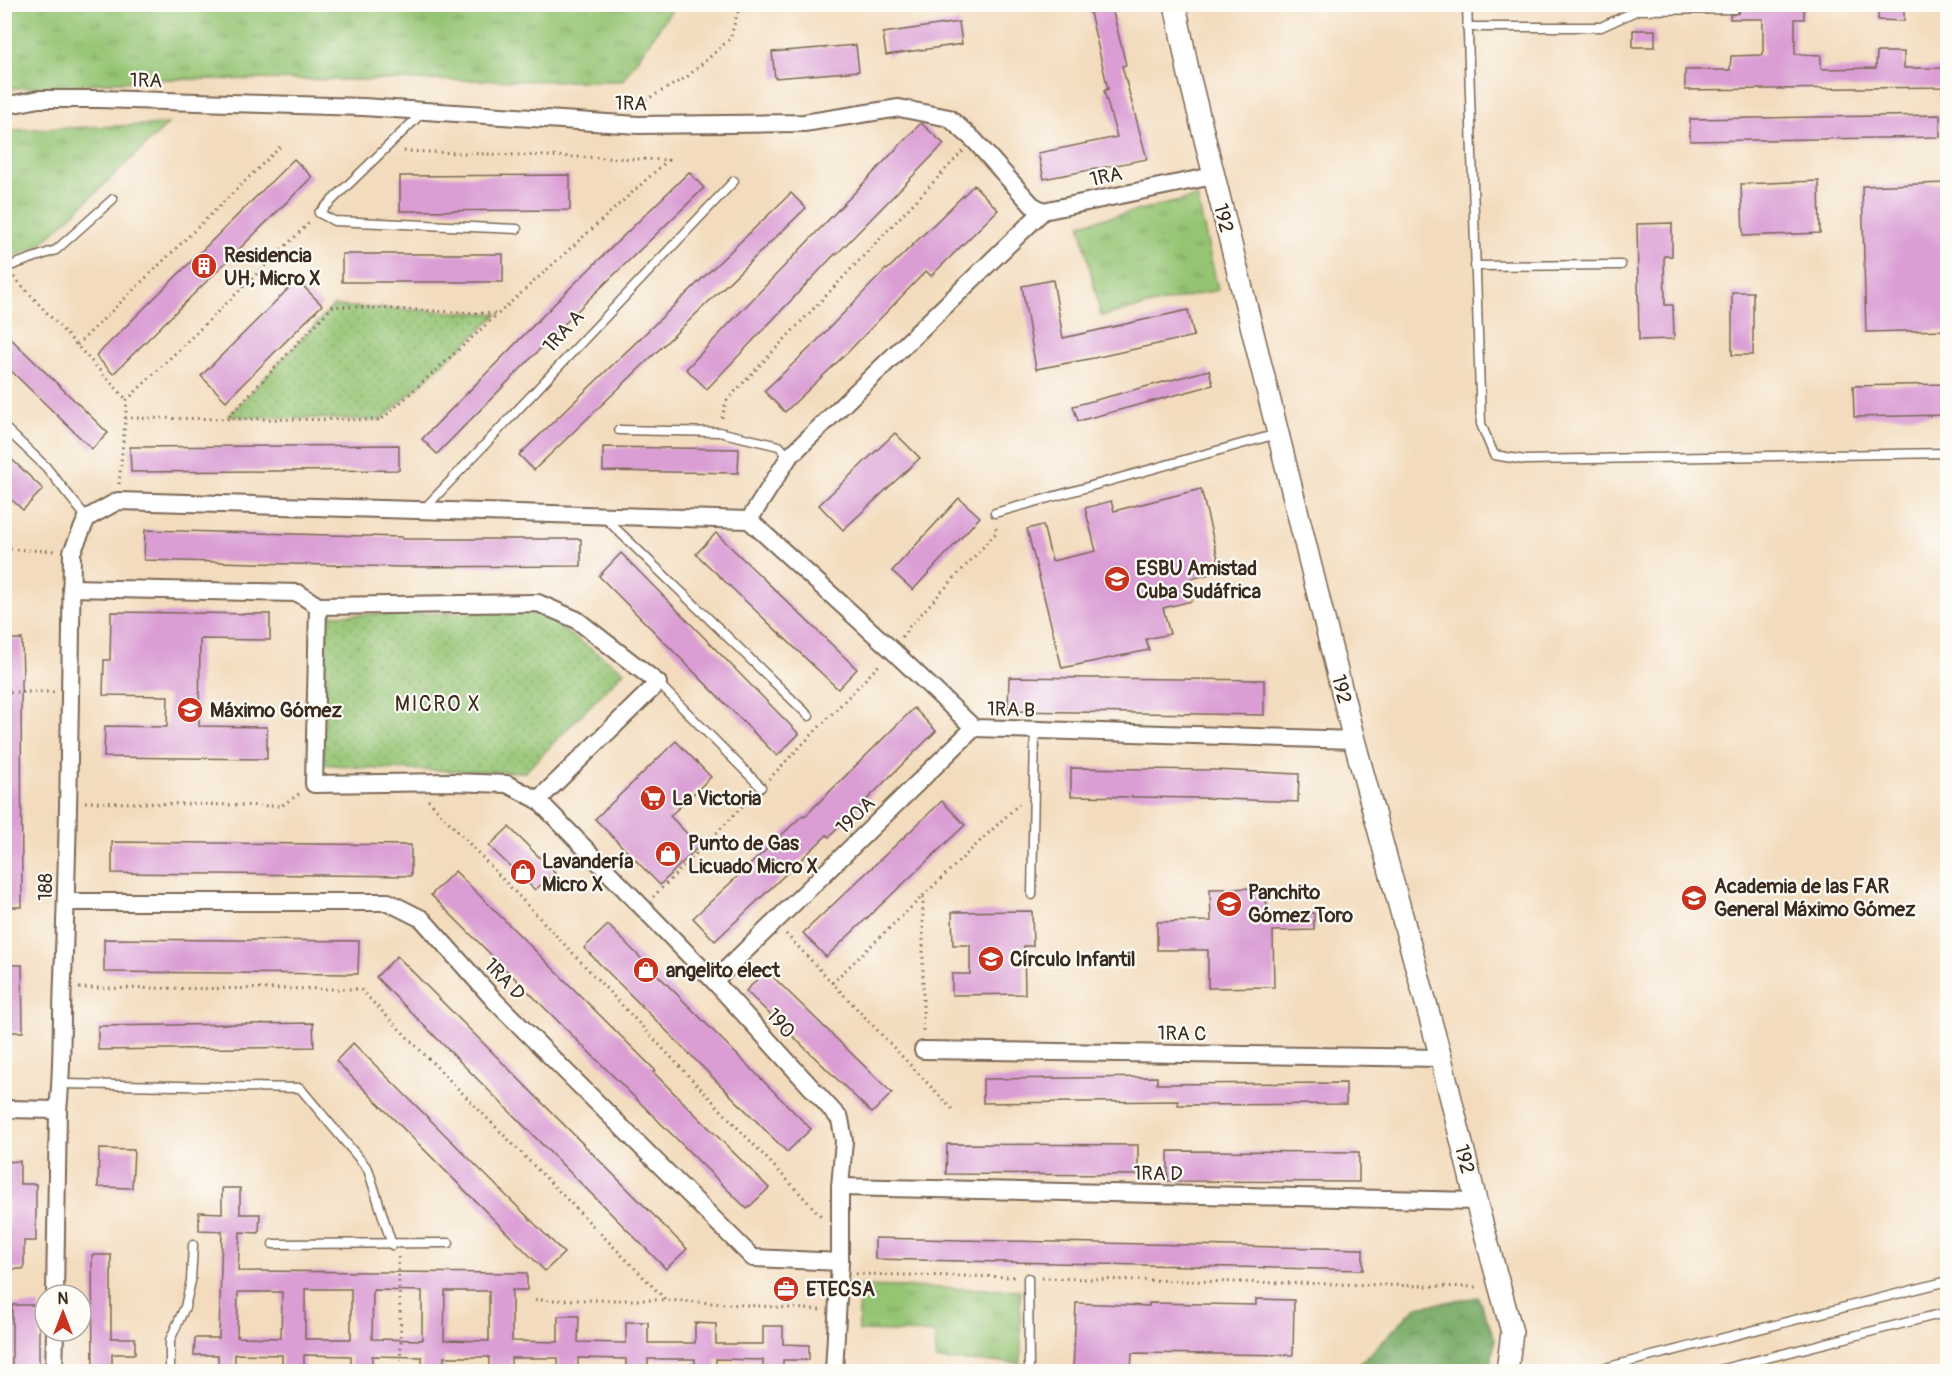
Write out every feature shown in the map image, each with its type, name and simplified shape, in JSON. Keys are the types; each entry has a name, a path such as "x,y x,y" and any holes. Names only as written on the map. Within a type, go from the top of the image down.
{"street":[{"name":"192","path":"1175,4 1213,176 1354,740 1441,1058 1476,1201 1512,1332 1507,1371"},
{"name":"1RA","path":"4,106 39,99 99,99 352,106 638,125 804,123 899,108 949,118 974,140 1032,205 1042,211 1213,176"},
{"path":"87,518 118,501 749,520 789,457 1042,211"},
{"name":"188","path":"56,1283 58,1110 61,1084 66,902 72,552 87,518"},
{"name":"1RA B","path":"749,520 974,728 1354,740"},
{"path":"71,588 298,593 318,606 538,603 577,620 658,683 538,800"},
{"path":"318,606 314,784 413,783"},
{"name":"190A","path":"714,981 974,728"},
{"name":"190","path":"413,783 507,784 538,800 714,981 840,1119 844,1140 840,1187 840,1268 834,1371"},
{"name":"1RA D","path":"66,902 388,902 422,919 495,1001 753,1258 840,1268"},
{"name":"1RA C","path":"923,1050 1441,1058"},
{"path":"4,1109 58,1110"},
{"name":"1RA D","path":"840,1187 1476,1201"},
{"path":"54,1371 55,1343"}],"lane":[{"path":"1467,4 1481,424 1494,455 1525,460 1947,453"},
{"path":"1467,27 1601,27 1638,10 1734,9"},
{"path":"424,111 319,213 334,220 518,229"},
{"name":"1RA A","path":"423,510 734,182"},
{"path":"5,267 56,250 112,199"},
{"path":"1475,266 1621,265"},
{"path":"4,428 46,467 87,518"},
{"path":"619,430 719,432 779,446 789,457"},
{"path":"995,513 1278,434"},
{"path":"603,515 809,716"},
{"path":"658,683 761,787"},
{"path":"1032,895 1035,730"},
{"path":"61,1084 300,1088 368,1169 392,1245"},
{"path":"273,1244 449,1243"},
{"path":"170,1371 170,1340 185,1306 191,1281 193,1245"},
{"path":"1028,1278 1029,1371"},
{"path":"1589,1371 1947,1281"},
{"path":"1711,1371 1947,1312"}],"path":[{"path":"605,123 687,77 730,39 740,4"},
{"path":"719,432 726,401 974,140"},
{"path":"77,345 281,146"},
{"path":"125,418 381,420 668,160 383,151"},
{"path":"118,501 126,400 319,213"},
{"path":"5,267 126,400"},
{"path":"229,416 333,306 498,314"},
{"path":"642,908 892,651 909,627 996,532 995,513"},
{"path":"4,541 12,549"},
{"path":"4,549 72,552"},
{"path":"4,692 70,692"},
{"path":"413,783 840,1235"},
{"path":"68,801 281,806 314,784"},
{"path":"832,983 1034,790"},
{"path":"923,897 923,1078"},
{"path":"774,922 952,1109"},
{"path":"62,987 360,989 666,1300"},
{"path":"392,1245 398,1258 400,1371"},
{"path":"840,1268 1028,1278 1501,1287"},
{"path":"535,1300 666,1300 837,1311"}],"green space":[{"path":"5,4 675,5 622,81 168,79 5,89"},
{"path":"168,124 39,246 5,260 5,133 14,130"},
{"path":"1197,197 1218,290 1101,316 1080,224"},
{"path":"333,306 498,314 381,420 229,416"},
{"path":"536,612 624,671 525,772 378,769 323,764 326,615"},
{"path":"859,1286 1020,1290 1021,1363 936,1360 935,1333 859,1331"},
{"path":"1478,1297 1495,1339 1490,1371 1353,1371 1416,1307"}],"building":[{"path":"1088,4 1111,4 1126,65 1122,66 1147,159 1044,179 1038,153 1117,137 1104,91 1108,89"},
{"path":"1738,4 1804,4 1804,19 1795,19 1795,54 1821,55 1821,69 1876,68 1877,52 1904,52 1904,68 1947,68 1947,87 1685,90 1685,70 1730,70 1731,56 1763,55 1763,19 1730,19 1730,15 1739,13"},
{"path":"1878,4 1904,4 1904,21 1878,20"},
{"path":"959,22 962,44 886,55 883,33"},
{"path":"1633,30 1655,30 1655,47 1633,47"},
{"path":"856,45 859,71 775,78 772,52"},
{"path":"1940,115 1940,137 1690,141 1690,119"},
{"path":"921,123 944,144 835,254 707,389 686,369"},
{"name":"Residencia UH, Micro X","path":"294,159 312,177 113,374 96,356"},
{"path":"689,172 704,188 588,300 437,454 422,439 573,285"},
{"path":"570,175 570,210 400,211 400,176"},
{"path":"1819,181 1820,233 1743,236 1741,184"},
{"path":"1947,183 1947,330 1866,332 1862,186"},
{"path":"974,185 998,210 931,276 926,271 848,352 785,412 764,391"},
{"path":"791,193 806,208 534,470 519,455"},
{"path":"1672,223 1672,256 1664,256 1665,305 1673,305 1674,339 1639,340 1637,224"},
{"path":"342,254 503,254 503,282 342,282"},
{"path":"297,280 322,305 226,401 201,376"},
{"path":"1053,280 1063,338 1188,310 1194,336 1036,369 1022,286"},
{"path":"1732,292 1753,292 1753,355 1732,355"},
{"path":"4,332 108,433 92,449 4,364"},
{"path":"1209,370 1213,385 1078,421 1073,406"},
{"path":"1947,384 1947,415 1854,417 1853,386"},
{"path":"895,433 920,458 843,530 819,505"},
{"path":"399,445 399,470 131,472 130,447"},
{"path":"603,447 739,449 738,473 603,471"},
{"path":"4,452 43,489 23,510 4,493"},
{"path":"1201,489 1221,571 1187,580 1192,601 1163,608 1170,634 1146,639 1149,650 1062,668 1027,529 1043,525 1052,561 1096,551 1085,508 1111,501 1114,511"},
{"path":"959,498 980,517 913,590 892,571"},
{"path":"145,530 402,537 402,539 581,539 581,566 401,567 144,560"},
{"path":"716,533 857,669 838,689 696,554"},
{"path":"621,553 799,734 777,756 599,576"},
{"path":"111,612 270,614 270,640 200,639 199,726 267,727 267,759 104,757 105,726 167,727 168,696 103,695 104,660 110,660"},
{"path":"4,639 22,639 22,907 4,907"},
{"path":"1009,677 1264,680 1264,715 1008,711"},
{"path":"914,708 936,731 829,837 827,835 715,941 693,918 803,815 805,816"},
{"name":"La Victoria","path":"676,741 711,777 670,816 699,846 660,885 595,819"},
{"path":"1071,768 1299,774 1298,802 1071,796"},
{"path":"942,801 965,825 826,957 803,933"},
{"path":"509,827 555,873 535,890 489,846"},
{"path":"112,842 411,845 411,876 112,873"},
{"path":"455,871 655,1070 653,1072 769,1188 747,1209 431,895"},
{"path":"1266,888 1267,913 1314,913 1314,930 1273,931 1274,987 1208,988 1208,950 1157,950 1157,922 1211,921 1210,889"},
{"path":"1032,911 1033,946 1024,946 1025,994 952,995 952,974 970,974 970,945 953,945 952,912"},
{"path":"608,925 811,1129 787,1152 584,948"},
{"path":"104,939 359,941 358,974 104,972"},
{"path":"397,956 687,1249 666,1269 376,977"},
{"path":"4,965 22,965 23,1032 4,1032"},
{"path":"766,970 892,1093 872,1113 746,991"},
{"path":"313,1023 314,1047 98,1050 98,1026"},
{"path":"353,1043 564,1253 545,1271 336,1061"},
{"path":"1157,1077 1157,1084 1346,1083 1346,1104 1178,1105 1178,1101 983,1103 983,1079"},
{"path":"947,1144 1138,1145 1138,1175 946,1174"},
{"path":"99,1149 134,1150 132,1188 98,1187"},
{"path":"1168,1151 1359,1152 1359,1182 1168,1181"},
{"path":"20,1161 20,1184 36,1184 36,1241 24,1241 24,1269 4,1269 4,1240 8,1240 7,1185 4,1185 4,1162"},
{"path":"222,1188 240,1188 240,1214 260,1214 259,1233 240,1232 238,1271 527,1273 527,1290 512,1290 512,1341 558,1342 558,1316 579,1316 578,1342 626,1343 626,1322 648,1322 648,1343 695,1343 695,1323 716,1324 716,1344 763,1344 763,1326 783,1326 783,1344 809,1345 809,1360 783,1360 783,1371 763,1371 763,1360 716,1359 716,1371 695,1371 695,1359 648,1359 648,1371 626,1371 626,1359 578,1358 578,1371 558,1371 558,1358 511,1358 511,1371 489,1371 489,1357 444,1357 444,1371 422,1371 422,1357 372,1356 372,1371 351,1371 351,1356 304,1355 304,1371 282,1371 282,1355 235,1354 235,1371 218,1371 218,1355 194,1355 195,1338 219,1338 222,1231 199,1230 199,1212 222,1213","holes":["305,1289 351,1289 351,1339 305,1339","373,1290 422,1291 422,1340 372,1339","445,1291 489,1291 489,1341 444,1340","238,1292 282,1292 281,1338 237,1337"]},
{"path":"875,1238 1363,1249 1363,1270 875,1259"},
{"path":"92,1255 111,1255 111,1338 135,1338 135,1354 112,1354 112,1371 93,1371"},
{"path":"1256,1299 1294,1300 1293,1355 1132,1353 1131,1371 1073,1371 1076,1303 1149,1306 1149,1303 1256,1305"},
{"path":"12,1305 33,1305 33,1343 39,1343 39,1371 12,1371"}],"place":[{"name":"Residencia UH, Micro X","path":"204,266"},
{"name":"ESBU Amistad Cuba Sudáfrica","path":"1117,579"},
{"name":"Máximo Gómez","path":"190,710"},
{"name":"La Victoria","path":"653,798"},
{"name":"Punto de Gas Licuado Micro X","path":"668,854"},
{"name":"Lavandería Micro X","path":"523,872"},
{"name":"Academia de las FAR General Máximo Gómez","path":"1694,898"},
{"name":"Panchito Gómez Toro","path":"1229,904"},
{"name":"Círculo Infantil","path":"991,959"},
{"name":"angelito elect","path":"646,970"},
{"name":"ETECSA","path":"786,1289"}],"district":[{"name":"MICRO X","path":"438,704"}]}
